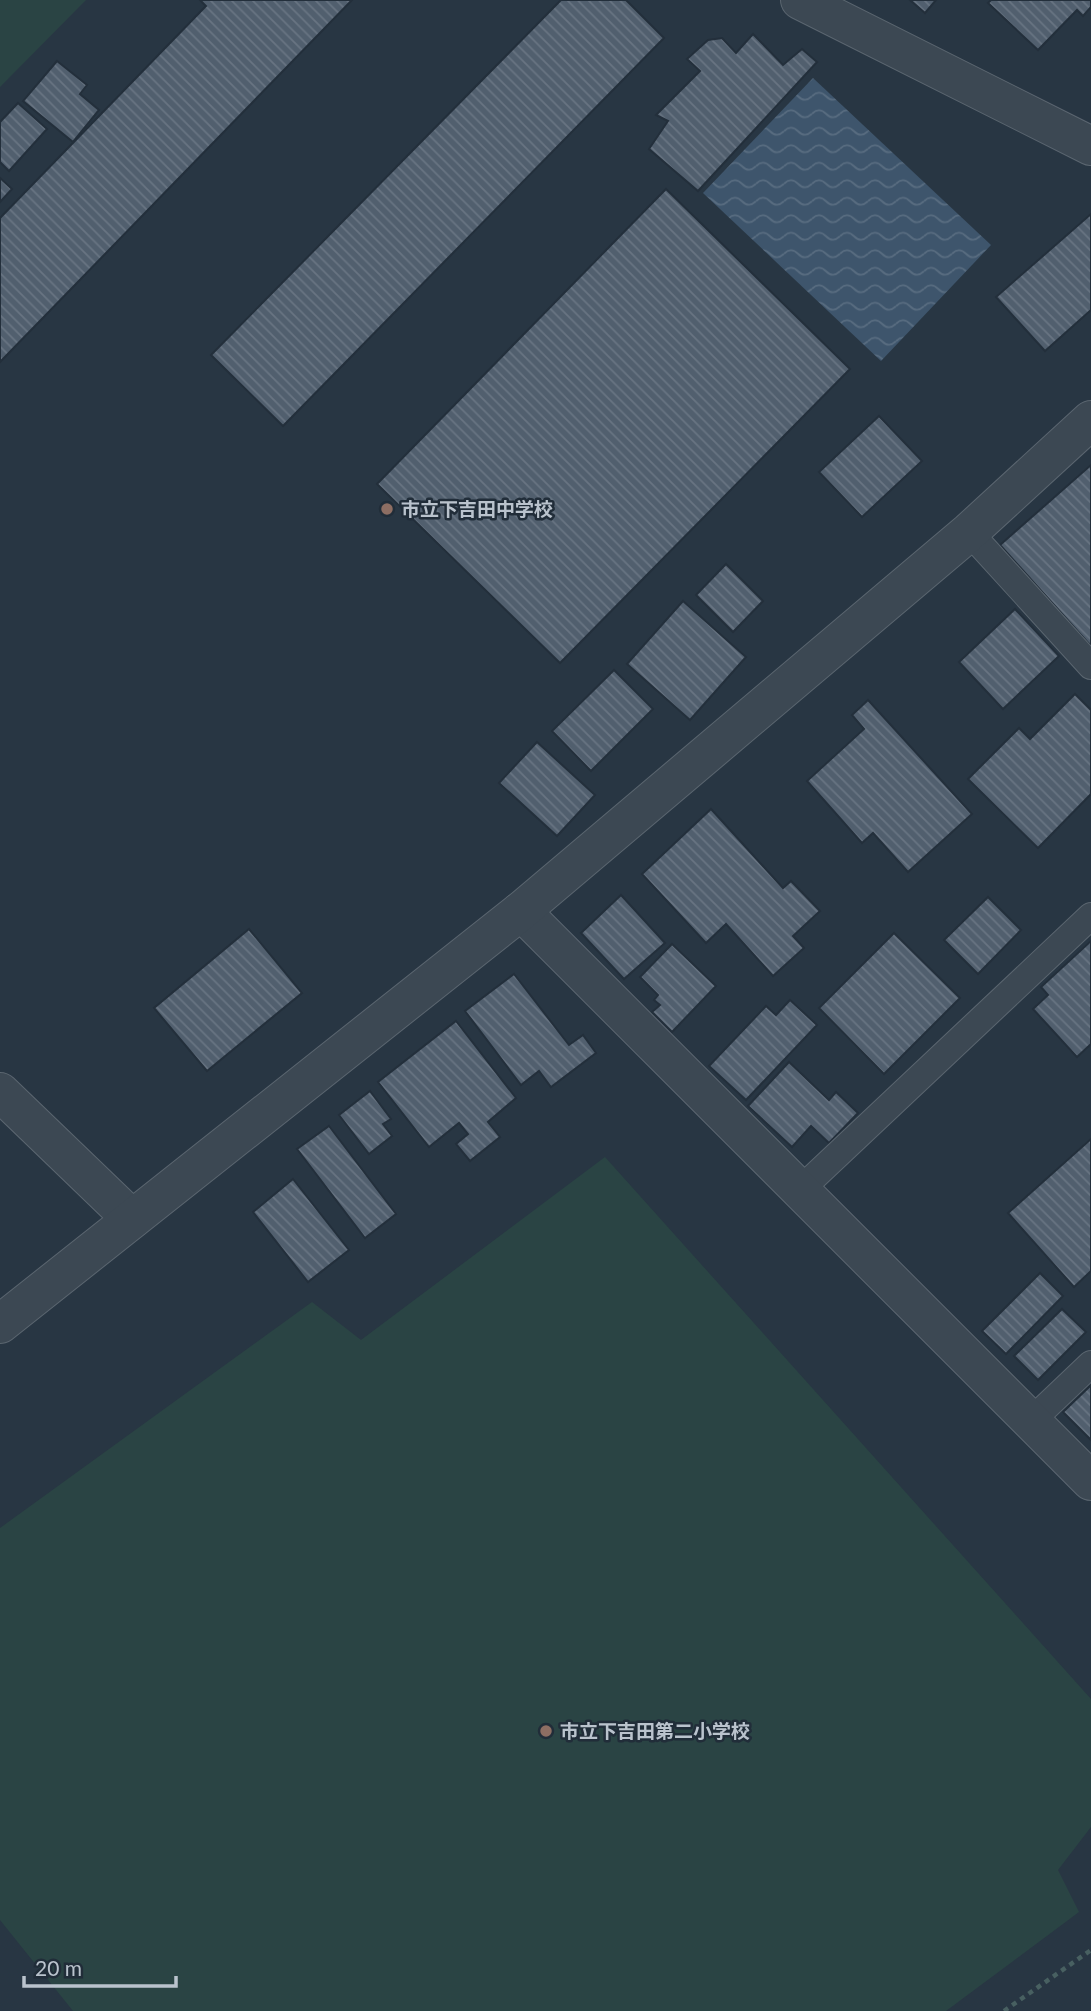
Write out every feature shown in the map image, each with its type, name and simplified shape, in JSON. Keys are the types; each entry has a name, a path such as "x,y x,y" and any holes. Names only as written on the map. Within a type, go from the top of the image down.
{"street":[{"path":"800,0 1091,146"},
{"path":"0,1324 521,911 968,532 1091,420"},
{"path":"521,911 1091,1481"},
{"path":"0,1092 132,1219"}],"lane":[{"path":"968,532 1091,666"},
{"path":"800,1190 1091,916"},
{"path":"1031,1421 1091,1364"}],"path":[{"path":"1004,2011 1091,1950"}],"green space":[{"path":"0,0 86,0 0,87"},
{"name":"市立下吉田第二小学校","path":"605,1157 1091,1699 1091,1827 1058,1870 1079,1912 946,2011 73,2011 0,1920 0,1528 312,1302 361,1340"}],"water":[{"path":"813,78 991,245 881,361 703,193"}],"building":[{"path":"200,0 352,0 0,362 0,218 206,6"},
{"path":"561,0 626,0 664,38 283,426 211,355"},
{"path":"910,0 936,0 925,13"},
{"path":"991,0 1091,0 1091,7 1083,16 1077,10 1038,50 988,3"},
{"path":"753,34 783,65 802,49 817,62 698,191 649,149 668,121 656,115 700,71 687,59 708,40 722,38 736,53"},
{"path":"57,61 87,85 80,94 99,110 73,142 23,101"},
{"path":"18,103 47,129 9,171 0,162 0,122"},
{"path":"0,178 12,189 0,202"},
{"path":"666,189 850,369 560,663 377,484"},
{"path":"1091,214 1091,310 1045,351 996,297"},
{"path":"879,416 922,461 862,517 819,472"},
{"path":"1091,465 1091,646 1000,545"},
{"path":"726,564 763,601 733,632 696,595"},
{"path":"683,601 746,657 690,720 627,664"},
{"path":"1015,609 1059,656 1003,709 959,662"},
{"path":"614,670 653,709 591,771 552,731"},
{"path":"1075,694 1091,710 1091,794 1038,848 968,779 1019,728 1030,739"},
{"path":"868,700 972,814 908,872 873,833 862,843 807,781 864,729 852,715"},
{"path":"537,742 595,795 557,836 499,783"},
{"path":"711,809 783,888 791,881 820,911 793,936 804,948 773,976 726,924 706,943 642,874"},
{"path":"621,895 665,943 624,979 581,933"},
{"path":"988,897 1021,930 978,974 944,940"},
{"path":"249,929 302,993 207,1071 154,1008"},
{"path":"894,933 960,998 884,1074 819,1008"},
{"path":"1091,941 1091,1044 1077,1057 1033,1009 1048,995 1041,987"},
{"path":"672,944 716,986 672,1032 652,1012 660,1005 654,1000 658,995 640,977"},
{"path":"514,974 569,1045 583,1035 596,1053 551,1087 539,1071 521,1085 465,1011"},
{"path":"790,1000 817,1025 746,1100 709,1066 766,1006 776,1015"},
{"path":"456,1021 516,1098 488,1122 500,1137 470,1161 456,1144 468,1134 459,1123 429,1147 378,1082"},
{"path":"789,1062 829,1100 836,1092 858,1113 829,1143 811,1126 792,1147 748,1106"},
{"path":"370,1091 391,1119 383,1124 392,1136 369,1154 339,1115"},
{"path":"329,1126 396,1214 365,1238 297,1149"},
{"path":"1091,1139 1091,1271 1074,1287 1008,1213"},
{"path":"293,1179 349,1250 308,1282 253,1212"},
{"path":"1040,1273 1063,1296 1006,1354 982,1331"},
{"path":"1062,1309 1086,1332 1038,1380 1014,1356"},
{"path":"1091,1385 1091,1440 1063,1412"}],"place":[{"name":"市立下吉田中学校","path":"387,509"},
{"name":"市立下吉田第二小学校","path":"546,1731"}]}
